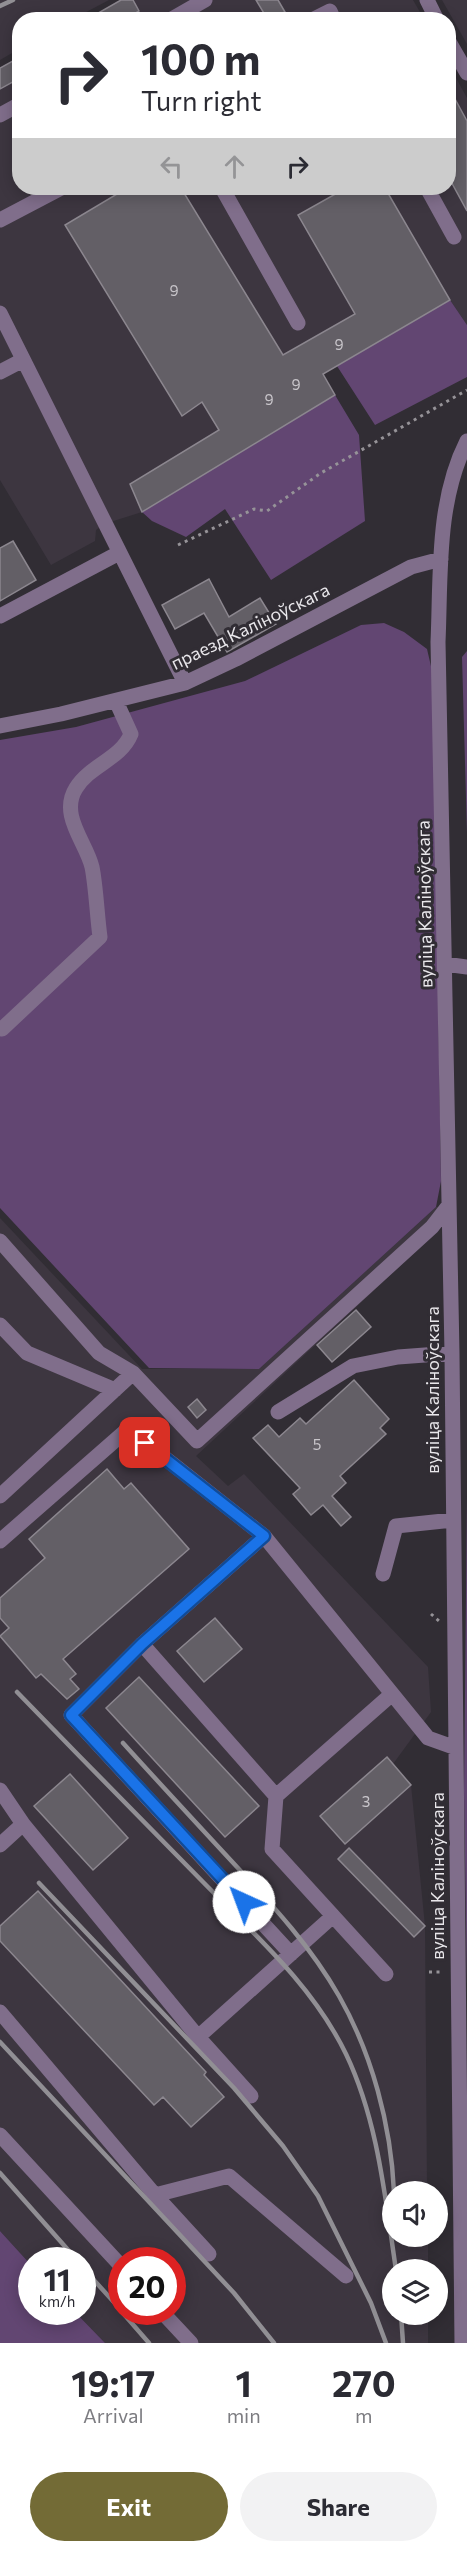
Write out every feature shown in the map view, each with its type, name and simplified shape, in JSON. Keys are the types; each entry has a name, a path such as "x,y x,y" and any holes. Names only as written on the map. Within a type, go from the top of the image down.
{"street":[{"path":"187,12 205,0"},
{"path":"456,54 467,73"},
{"path":"0,220 48,195"},
{"path":"226,195 298,322"},
{"path":"431,195 454,237"},
{"path":"0,313 185,683"},
{"path":"0,372 23,360"},
{"name":"вуліца Каліноўскага","path":"462,2343 453,1520 459,1466 452,1353 438,642 441,559 447,500 462,470 467,441"},
{"path":"0,616 119,552"},
{"name":"праезд Каліноўскага","path":"0,726 116,701 185,683 237,659 411,567 441,559"},
{"path":"2,1029 100,937 92,867 73,823 70,804 76,788 86,775 127,745 131,734 116,701"},
{"path":"445,964 467,967"},
{"path":"0,1241 99,1353 133,1373 197,1441 432,1227 449,1205"},
{"path":"0,1324 27,1353 115,1390"},
{"path":"278,1412 353,1366 399,1357 452,1353"},
{"path":"0,1496 133,1373"},
{"path":"0,1541 128,1429 264,1536 428,1738 456,1748"},
{"path":"383,1574 396,1526 453,1520"},
{"path":"264,1536 142,1644 71,1715 291,1954"},
{"path":"142,1644 276,1796"},
{"path":"386,1974 272,1849 276,1796 392,1694"},
{"path":"0,1790 22,1824 198,2037 251,2096"},
{"path":"0,1845 22,1824"},
{"path":"198,2037 333,1916"},
{"path":"0,2012 209,2254"},
{"path":"0,2136 108,2252"},
{"path":"155,2194 229,2176 346,2276"},
{"path":"174,2325 191,2343"}],"path":[{"path":"178,545 254,509 267,511 321,473 467,390"}],"shaded area":[{"path":"0,0 109,0 86,12 12,12 12,53 0,60"},
{"path":"121,0 413,0 420,12 100,12"},
{"path":"442,0 467,0 467,44 456,25 456,12 449,12"},
{"path":"12,61 12,195 456,195 456,78 467,98 467,325 450,300 323,374 335,395 142,512 104,524 96,530 95,541 51,565 0,480 0,68"},
{"path":"450,300 467,325 467,377 375,425 337,366"},
{"path":"335,395 359,435 365,521 271,580 225,509 186,537 152,521 142,512"},
{"path":"384,623 404,632 427,649 433,675 441,1181 436,1207 259,1369 149,1368 0,1208 0,740 76,727 245,681 361,625"},
{"path":"467,651 467,833 462,657"},
{"path":"436,1207 442,1207 439,1230 196,1456 228,1486 244,1474 428,1667 431,1712 393,1764 411,1785 425,1926 427,2181 382,2181 382,2247 428,2247 428,2259 382,2259 382,2325 428,2325 428,2343 105,2343 88,2325 96,2325 96,2247 18,2247 18,2251 0,2231 0,1218 142,1369 259,1369"},
{"path":"467,1496 467,1985 464,1791"},
{"path":"0,2231 18,2251 18,2325 88,2325 105,2343 0,2343"}],"building":[{"path":"121,0 133,0 139,11 137,12 100,12"},
{"path":"256,0 278,0 285,12 263,12"},
{"path":"12,61 12,82 0,89 0,68"},
{"path":"456,101 467,121 467,211 456,191"},
{"path":"115,195 185,195 283,355 355,314 298,215 334,195 389,195 450,300 323,374 335,395 142,512 130,484 219,430 202,402 182,416 65,225"},
{"path":"13,541 36,580 0,601 0,548"},
{"path":"209,579 229,617 260,598 276,624 227,652 204,613 175,629 162,605"},
{"path":"356,1310 371,1327 332,1362 317,1345"},
{"path":"354,1380 389,1419 380,1428 386,1434 340,1476 346,1483 332,1496 351,1517 341,1526 323,1505 311,1515 293,1494 300,1488 253,1438 268,1425 279,1437 300,1418 306,1424"},
{"path":"197,1399 206,1410 197,1418 188,1407"},
{"path":"107,1469 124,1489 131,1483 189,1549 63,1659 76,1674 70,1679 79,1689 67,1699 41,1674 36,1678 0,1636 9,1628 0,1618 0,1598 45,1558 29,1539"},
{"path":"215,1618 242,1649 204,1682 177,1651"},
{"path":"139,1677 259,1806 225,1837 106,1708"},
{"path":"387,1757 411,1785 345,1844 320,1816"},
{"path":"70,1774 128,1838 93,1870 34,1806"},
{"path":"349,1848 425,1926 414,1937 338,1859"},
{"path":"38,1891 206,2072 204,2075 224,2097 191,2127 163,2097 154,2105 0,1941 0,1926"}],"railway":[{"path":"0,6 13,0"},
{"path":"17,1692 263,1942 300,1984 333,2029 346,2054 366,2106 379,2160 394,2259"},
{"path":"123,1743 279,1913 328,1978 351,2018 370,2066 384,2116 393,2181"},
{"path":"39,1883 234,2088 283,2146 318,2196 371,2303 386,2343"},
{"path":"0,2042 234,2293 274,2343"},
{"path":"0,2173 65,2247"},
{"path":"96,2282 108,2296"},
{"path":"133,2325 149,2343"},
{"path":"402,2325 403,2343"}],"route":[{"path":"145,1443 264,1536 142,1644 71,1715 244,1902"}]}
